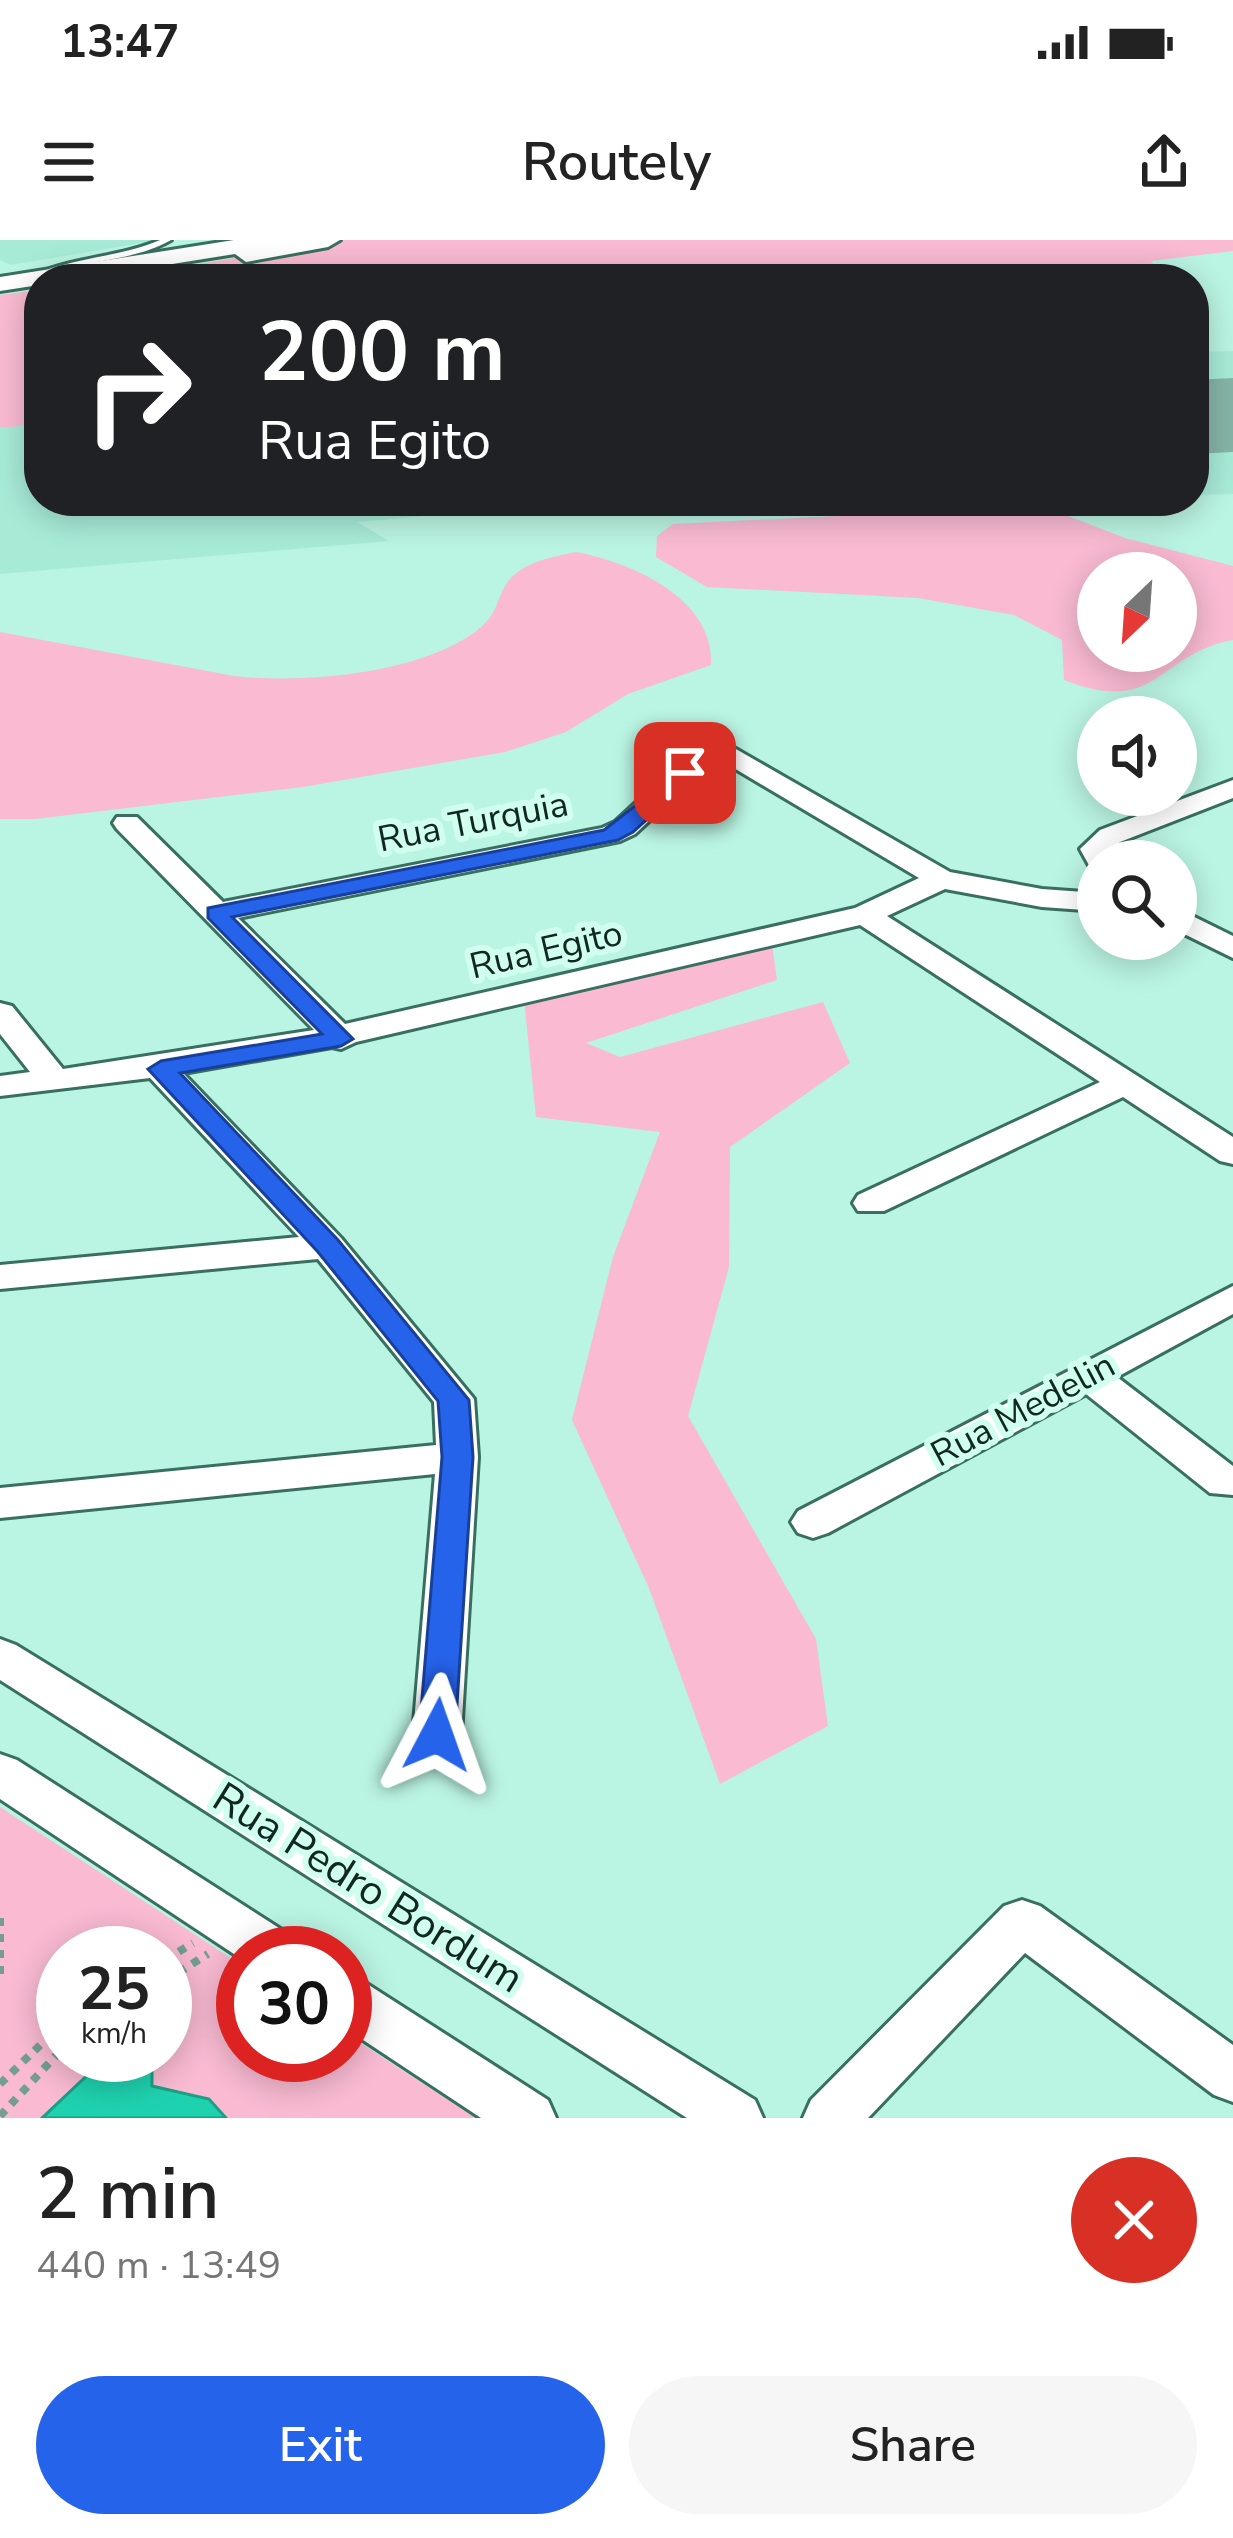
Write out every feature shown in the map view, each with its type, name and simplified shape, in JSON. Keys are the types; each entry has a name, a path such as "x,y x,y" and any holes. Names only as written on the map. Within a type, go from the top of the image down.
{"main road":[{"path":"142,264 279,240"},
{"path":"186,264 328,240"}],"street":[{"name":"Rua Turquia","path":"216,913 610,835 625,828 715,745 940,879"},
{"path":"1105,840 1233,788"},
{"path":"127,823 341,1039"},
{"path":"940,879 1077,900"},
{"name":"Rua Egito","path":"0,1086 161,1069 341,1039 866,915 940,879"},
{"path":"866,915 1233,1153"},
{"path":"1197,929 1233,949"},
{"path":"0,1013 55,1081"},
{"path":"161,1069 328,1246 454,1400 458,1457 437,1735"},
{"path":"871,1203 1126,1084"},
{"path":"0,1277 328,1246"},
{"name":"Rua Medelin","path":"813,1522 1233,1298"},
{"path":"1088,1375 1226,1482"},
{"path":"0,1503 458,1457"},
{"name":"Rua Pedro Bordum","path":"0,1658 735,2118"},
{"path":"0,1774 234,1926"},
{"path":"831,2118 1022,1922 1233,2077"},
{"path":"372,2017 528,2118"}],"lane":[{"path":"74,264 166,240"}],"path":[{"path":"0,1918 0,1977"},
{"path":"0,2084 36,2050"},
{"path":"0,2116 36,2077"}],"shaded area":[{"path":"0,240 159,240 11,265 0,260"},
{"path":"340,240 1233,240 1233,251 1151,261 1153,264 199,264"},
{"path":"24,292 24,426 0,428 0,295"},
{"path":"1233,351 1233,494 1209,495 1209,352"},
{"path":"24,426 24,516 425,516 357,522 389,541 0,574 0,428"},
{"path":"837,516 1068,516 1179,552 1077,552 1077,672 1166,672 1139,687 1119,691 1064,680 1062,640 1014,615 918,598 707,587 656,557 657,536 673,524"},
{"path":"576,552 644,574 684,602 709,641 711,665 628,694 566,732 505,752 303,787 35,819 0,819 0,632 234,676 359,673 423,658 451,646 487,621 517,573 536,562"},
{"path":"1197,557 1233,566 1233,640 1197,652"},
{"path":"772,944 777,980 586,1043 620,1057 823,1002 850,1063 730,1147 729,1267 688,1416 816,1639 828,1726 720,1784 649,1588 572,1420 613,1257 660,1132 536,1117 524,999"},
{"path":"0,1807 182,1926 36,1926 36,2082 192,2082 192,1933 216,1948 216,2082 372,2082 372,2051 476,2118 0,2118"},
{"path":"80,2082 152,2082 152,2086 209,2099 226,2118 42,2118"}],"runway":[{"path":"1209,416 1233,415"}],"route":[{"path":"437,1735 458,1457 454,1400 328,1246 161,1069 341,1039 216,913 610,835 625,828 685,773"}]}
